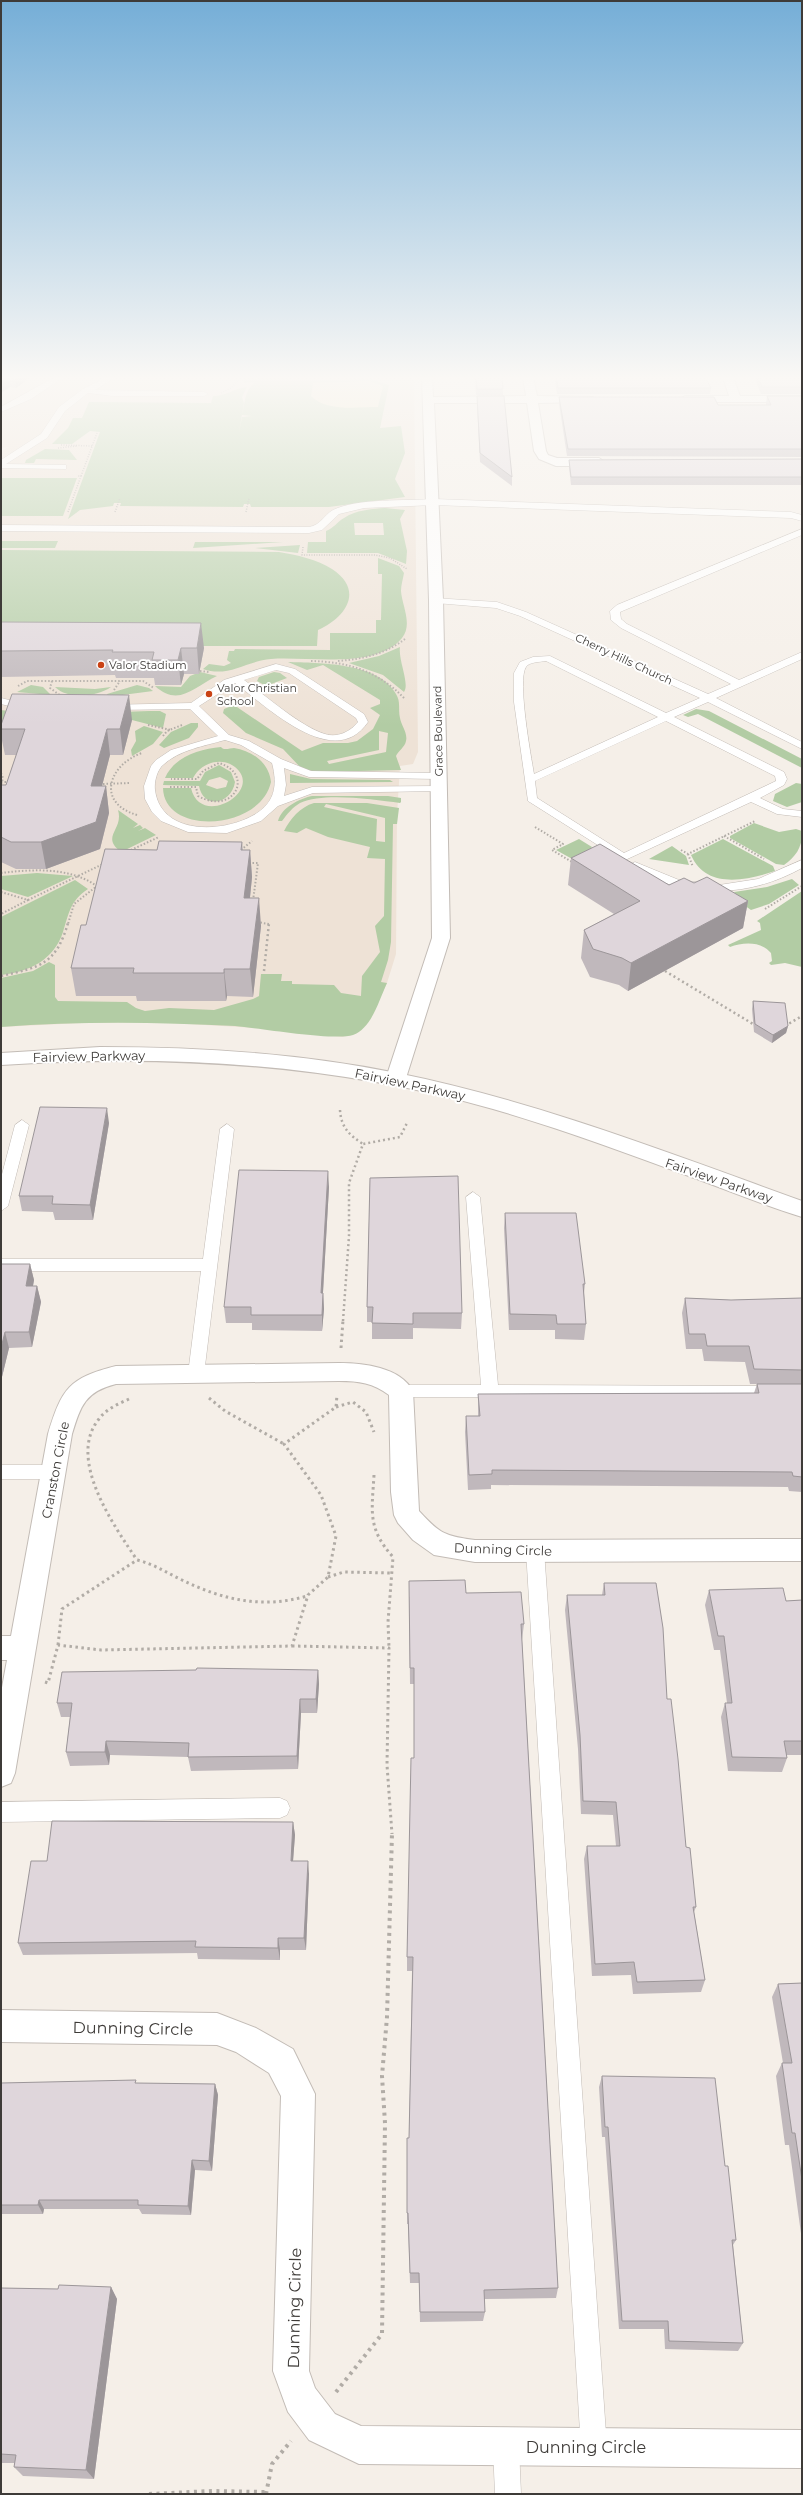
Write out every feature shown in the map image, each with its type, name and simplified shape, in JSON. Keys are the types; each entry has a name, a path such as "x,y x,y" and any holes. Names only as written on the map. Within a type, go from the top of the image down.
{"street":[{"name":"Grace Boulevard","path":"396,1078 441,938 433,493"},
{"name":"Fairview Parkway","path":"1,1059 52,1055 130,1053 221,1057 304,1064 396,1078 495,1103 583,1132 802,1209"},
{"path":"200,1386 339,1372 364,1372 384,1378 401,1391"},
{"name":"Cranston Circle","path":"1,1773 17,1681 12,1648 53,1472 60,1434 68,1406 81,1388 95,1380 116,1375 200,1386"},
{"name":"Dunning Circle","path":"401,1391 404,1492 407,1515 422,1532 443,1547 475,1551 802,1550"},
{"name":"Dunning Circle","path":"1,2026 216,2029 245,2039 281,2061 298,2094 291,2371 301,2399 322,2427 359,2445 594,2448 802,2448"}],"lane":[{"path":"1,528 309,530 319,528 336,512 364,505 434,502 559,505 791,515 802,518"},
{"path":"739,684 624,626 616,620 615,611 620,607 802,532"},
{"name":"Cherry Hills Church","path":"436,600 497,605 523,614 708,698 802,746"},
{"path":"530,780 802,655"},
{"path":"623,858 780,783 782,779 780,774 554,660 547,658 526,662 520,666 518,673 520,711 532,799 623,858 649,874 673,883 718,890 762,883 787,873 802,863"},
{"path":"102,708 132,705 193,706 214,690 236,679 276,667 292,670 360,716 363,722 357,731 348,735 321,737 236,679"},
{"path":"1,701 14,706 42,709"},
{"path":"193,706 225,737 245,743 277,761 309,774 439,783"},
{"path":"225,737 174,753 159,763 150,783 149,794 158,814 168,822 200,830 227,830 242,826 270,810 276,803 281,782 277,761"},
{"path":"276,803 312,790 439,783"},
{"path":"751,798 781,812 802,814"},
{"path":"576,864 608,848"},
{"path":"1,1206 22,1125"},
{"path":"200,1386 210,1265 227,1129"},
{"path":"474,1197 490,1391"},
{"path":"1,1264 210,1265"},
{"path":"401,1391 802,1392"},
{"path":"1,1472 53,1472"},
{"path":"535,1550 594,2448"},
{"path":"1,1812 280,1808"},
{"path":"506,2447 508,2494"}],"path":[{"path":"114,512 120,498"},
{"path":"246,512 248,498"},
{"path":"303,542 302,555 375,555 390,558 407,569"},
{"path":"336,661 360,659 384,652 405,639"},
{"path":"15,689 27,680 143,681 158,691"},
{"path":"52,681 50,688 63,697"},
{"path":"138,815 128,813 116,803 111,792 116,770 131,757 148,750"},
{"path":"219,763 228,765 236,771 239,779 238,787 232,796 216,804 209,804 198,796 196,787 150,783 197,779 203,771 219,763"},
{"path":"1,773 1,783 15,782"},
{"path":"103,784 129,784"},
{"path":"688,854 754,821 758,823"},
{"path":"535,828 563,844 552,850 576,864"},
{"path":"131,850 166,834"},
{"path":"724,836 765,860"},
{"path":"238,852 255,840"},
{"path":"675,846 688,854 693,868"},
{"path":"1,914 110,861"},
{"path":"245,862 258,863 252,908"},
{"path":"1,874 43,871 79,875 97,886 74,904 59,949 35,968 1,976"},
{"path":"765,909 802,886"},
{"path":"1,892 28,900"},
{"path":"251,922 269,922 264,971"},
{"path":"665,971 753,1024"},
{"path":"785,1026 802,1016"},
{"path":"340,1110 340,1121 343,1128 363,1144 400,1137 407,1123"},
{"path":"284,1444 336,1407 349,1236 350,1182 363,1144"},
{"path":"200,1386 221,1410 255,1425 284,1444 321,1495 336,1536 328,1577"},
{"path":"131,1398 99,1418 90,1436 89,1452 95,1489 106,1514 137,1560"},
{"path":"17,1681 48,1683 58,1645 62,1609 137,1560 152,1563 199,1589 256,1605 289,1603 308,1596 328,1577 344,1572 393,1574"},
{"path":"292,1646 308,1596"},
{"path":"58,1645 101,1650 292,1646 389,1648 387,1765 392,1825 387,2017 382,2076 385,2123 382,2334 315,2418 272,2461 266,2476 266,2493 212,2490 149,2494"}],"shaded area":[{"name":"Valor Christian School","path":"1,493 415,493 418,752 413,764 400,766 397,815 396,954 387,983 370,1019 358,1032 343,1037 258,1028 153,1022 82,1023 1,1027"}],"green space":[{"path":"1,493 71,493 63,516 1,516"},
{"path":"77,493 403,493 405,497 329,507 251,507 250,504 244,504 243,507 120,506 121,503 114,503 113,506 80,510 68,519"},
{"path":"385,508 405,510 400,519 407,551 406,564 378,553 307,553 308,542 326,542 326,531 349,515 369,509","holes":["354,523 383,523 384,535 355,535"]},
{"path":"1,541 58,541 55,548 1,548"},
{"path":"195,542 283,542 193,548"},
{"path":"300,545 298,553 255,548"},
{"path":"1,550 279,552 313,560 332,569 342,577 347,586 349,594 348,602 344,611 337,618 318,630 317,646 1,646"},
{"path":"378,558 399,566 404,573 401,591 407,627 402,638 390,648 376,654 359,658 271,659 262,660 221,672 203,669 209,664 224,666 231,663 227,660 229,651 234,651 235,649 330,650 330,633 376,633 376,620 381,620 382,574 378,574"},
{"path":"400,647 406,683 404,692 383,675 349,663 379,656"},
{"path":"288,662 347,666 362,670 388,683 398,697 400,718 406,735 405,743 396,756 401,770 316,772 301,768 283,749 246,733 223,713 224,709 234,705 302,751 323,743 348,743 357,741 373,729 380,715 370,708 380,704 380,700 323,665 307,670","holes":["379,731 388,733 386,752 329,764 327,761 379,750"]},
{"path":"200,672 217,676 187,693 179,695 172,695 164,692 155,686 181,687 190,676"},
{"path":"274,672 280,673 287,678 266,686 257,681 259,677"},
{"path":"31,685 43,687 51,695 17,692"},
{"path":"137,685 149,688 153,691 107,697 107,694"},
{"path":"55,687 95,689 111,687 98,693 83,696 67,694"},
{"path":"696,709 709,711 802,759 802,768 698,714 688,717 683,715"},
{"path":"1,710 36,715 149,711 160,711 166,714 163,728 128,719 1,737"},
{"path":"191,723 198,723 198,727 189,738 164,748 159,745 171,732"},
{"path":"144,726 163,732 153,744 132,756 131,750 136,741 135,731"},
{"path":"221,747 225,749 234,748 248,752 259,759 267,769 271,782 263,798 250,810 232,818 213,821 195,820 179,814 167,804 163,788 191,788 197,800 206,805 217,806 228,802 237,795 242,786 242,776 235,767 224,762 206,765 201,768 193,778 165,778 174,765 188,755"},
{"path":"219,765 231,772 235,782 229,795 224,799 212,801 206,799 199,786 163,785 164,781 200,781 205,772","holes":["220,777 228,781 226,787 217,789 206,785 209,780"]},
{"path":"290,774 311,779 390,780 393,782 290,783"},
{"path":"796,783 802,784 802,802 787,807 773,801 775,794"},
{"path":"312,796 388,796 401,798 401,802 336,797 322,798 300,803 290,811 282,821 278,821 283,812 292,804"},
{"path":"314,803 367,803 399,808 397,824 393,824 391,942 388,960 381,982 387,983 374,1013 360,1031 353,1035 330,1036 296,1034 235,1026 147,1023 89,1023 1,1027 1,978 33,971 49,962 55,965 55,997 58,1001 127,1002 136,1008 145,1011 169,1008 214,1010 253,999 259,996 261,974 282,974 281,981 292,981 292,984 334,985 341,993 361,996 362,976 380,952 375,926 384,916 385,859 367,858 370,847 328,837 306,828 297,833 284,831 296,814 304,807","holes":["326,804 385,818 385,842 376,841 377,819 324,807"]},
{"path":"118,810 138,824 133,828 140,825 143,828 138,831 145,828 156,835 121,852 115,846 112,837 118,823"},
{"path":"754,823 779,832 796,829 802,831 798,851 784,865 776,864 730,838 730,836"},
{"path":"579,839 592,847 587,854 574,860 556,850"},
{"path":"723,839 773,866 775,871 751,878 727,880 716,878 706,873 698,866 691,855"},
{"path":"672,846 686,856 689,865 649,859"},
{"path":"37,873 73,876 28,897 1,889 1,876"},
{"path":"792,879 799,885 769,904 751,910 741,903 734,892 767,887"},
{"path":"75,880 88,889 77,898 71,908 59,942 53,950 47,957 31,967 21,971 1,975 1,917"},
{"path":"802,891 802,967 785,963 771,965 769,963 772,961 771,953 762,946 740,944 730,947 728,945 761,930 760,923 757,921"}],"building":[{"path":"1,622 201,623 197,648 181,648 178,660 152,660 154,652 112,652 113,650 1,651"},
{"path":"12,694 129,695 120,729 107,729 91,786 106,786 96,822 41,842 11,842 1,837 1,785 6,785 25,729 1,729"},
{"path":"159,841 242,842 241,850 250,850 244,898 259,898 250,969 224,969 224,973 133,973 134,968 71,968 81,925 86,925 105,849 157,850"},
{"path":"600,844 669,885 684,878 694,883 707,877 748,901 631,963 622,958 593,949 584,930 640,901 571,858"},
{"path":"753,1001 785,1003 788,1026 773,1035 755,1024"},
{"path":"40,1107 107,1108 90,1205 52,1204 53,1196 19,1196"},
{"path":"239,1170 328,1171 321,1293 323,1293 322,1315 251,1315 251,1307 224,1307"},
{"path":"458,1176 462,1313 413,1313 413,1324 372,1323 373,1307 367,1307 370,1178"},
{"path":"505,1213 576,1213 585,1284 583,1284 586,1324 557,1324 556,1315 510,1314"},
{"path":"1,1264 30,1264 26,1286 37,1286 29,1332 5,1332 1,1348"},
{"path":"685,1298 731,1300 802,1298 802,1370 754,1369 749,1346 707,1346 705,1334 689,1334"},
{"path":"757,1384 802,1384 802,1477 793,1476 792,1472 492,1470 492,1474 469,1475 466,1416 480,1416 478,1394 759,1393"},
{"path":"465,1580 466,1593 521,1592 524,1624 521,1624 558,2288 484,2290 485,2312 420,2312 419,2273 410,2273 407,2213 407,2138 409,2138 413,1957 407,1957 411,1758 414,1758 414,1668 410,1668 409,1581"},
{"path":"604,1583 656,1583 663,1628 667,1699 671,1699 686,1847 690,1848 696,1907 693,1907 705,1980 637,1982 634,1962 595,1964 587,1846 620,1846 616,1802 583,1801 580,1735 567,1595 605,1595"},
{"path":"783,1588 786,1601 802,1600 802,1741 784,1741 787,1758 732,1757 725,1703 732,1703 724,1636 718,1636 709,1590"},
{"path":"197,1668 318,1670 316,1699 300,1699 297,1756 188,1757 189,1743 106,1741 105,1752 66,1752 72,1703 57,1703 62,1672 196,1670"},
{"path":"52,1821 293,1822 291,1861 308,1861 304,1938 278,1938 278,1948 195,1947 196,1941 18,1943 31,1861 47,1861"},
{"path":"802,1983 802,2180 795,2133 792,2133 782,2063 792,2063 778,1984"},
{"path":"602,2076 715,2078 725,2166 728,2166 736,2240 732,2240 743,2343 669,2341 668,2321 622,2321 608,2127 605,2127"},
{"path":"136,2080 135,2083 215,2084 209,2161 192,2160 188,2206 138,2205 138,2200 39,2200 38,2205 1,2205 1,2083"},
{"path":"59,2285 111,2287 86,2470 14,2467 16,2455 1,2454 1,2288 58,2289"}],"place":[{"name":"Valor Stadium","path":"101,665"},
{"name":"Valor Christian School","path":"209,694"}]}
